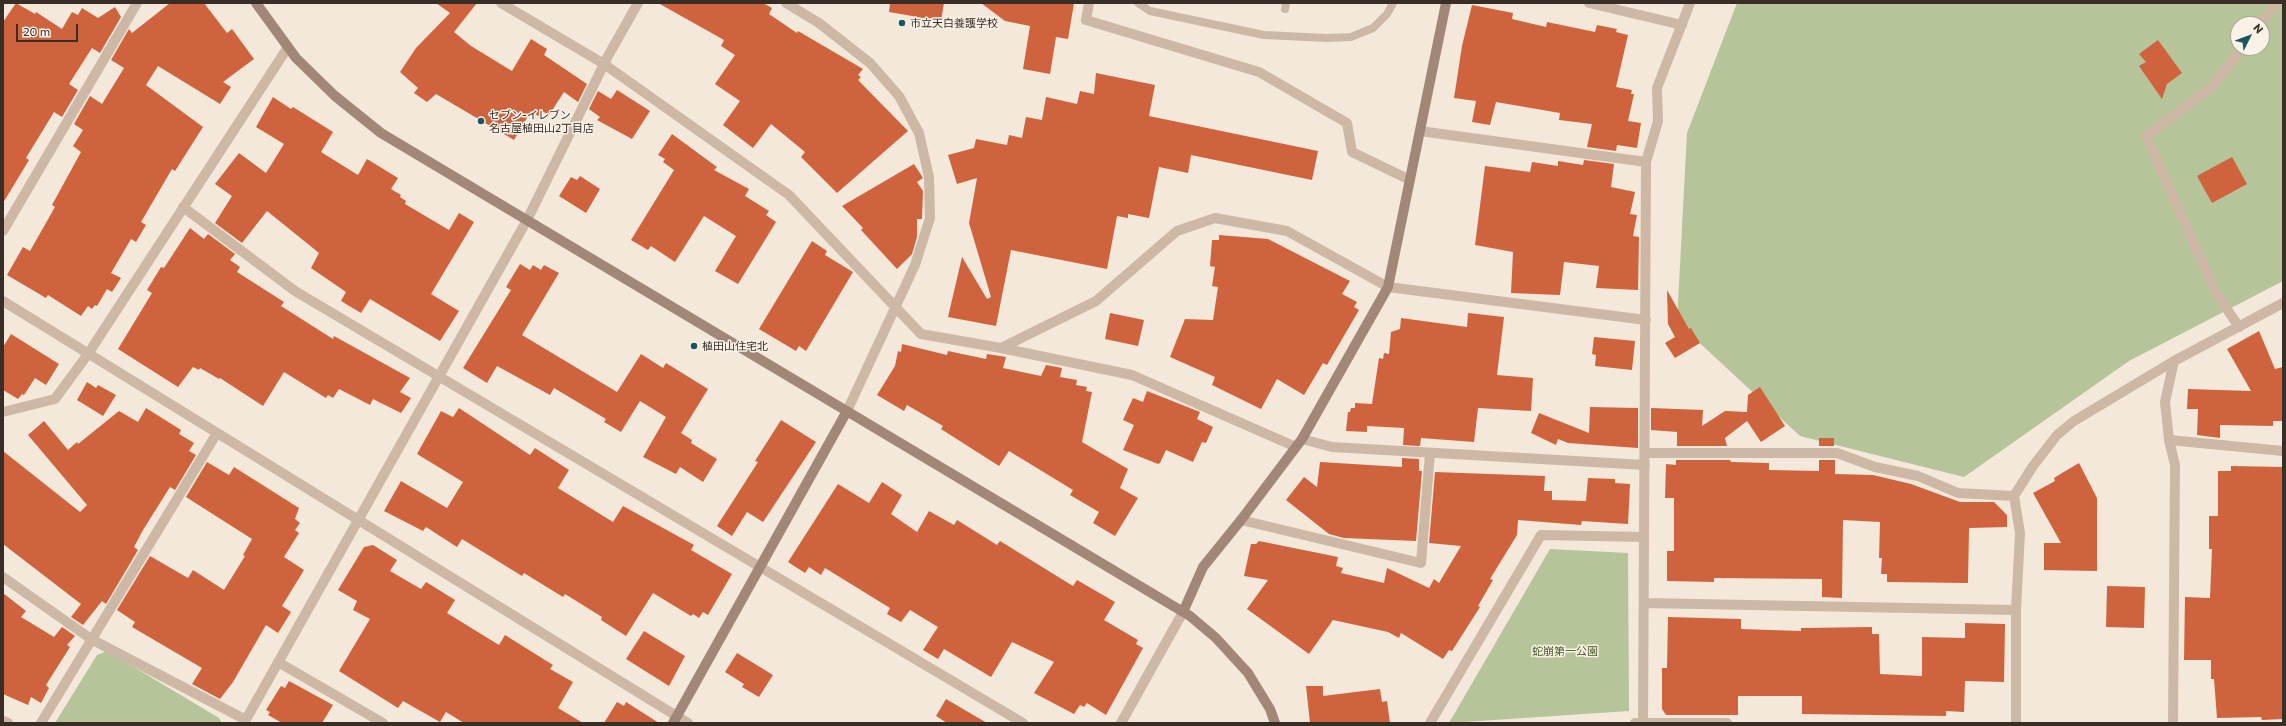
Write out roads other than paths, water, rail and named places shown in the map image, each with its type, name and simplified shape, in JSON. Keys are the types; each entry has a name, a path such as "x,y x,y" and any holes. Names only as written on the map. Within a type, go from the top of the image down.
{"street":[{"path":"3,231 137,3"},
{"path":"256,3 288,47 334,96 381,133 1183,612 1216,638 1248,673 1270,709 1275,723"},
{"path":"501,3 604,64 789,195 921,334 1001,348 1132,375 1299,443 1332,447 1645,465"},
{"path":"3,577 91,639 245,721 527,220 604,64 638,3"},
{"path":"675,720 847,411 894,307 915,265 930,218 929,177 919,133 899,96 870,63 819,23 786,3"},
{"path":"1089,3 1086,20 1259,72 1347,123 1352,152 1410,180"},
{"path":"1121,723 1183,612 1203,567 1241,520 1299,443 1388,287 1446,3"},
{"path":"1590,3 1682,25"},
{"path":"1690,3 1657,88 1658,122 1646,162 1644,603 1640,723 1727,723"},
{"path":"2266,16 2277,3"},
{"path":"3,412 55,399 88,354 288,47"},
{"path":"2236,56 2213,86 2146,136 2216,293 2239,327"},
{"path":"1420,131 1646,162"},
{"path":"183,207 295,291 761,566 1023,723"},
{"path":"1001,348 1096,301 1177,231 1215,218 1287,231 1388,287 1646,320"},
{"path":"3,301 358,520 675,720 688,723"},
{"path":"2016,723 2016,610 2020,533 2014,496 2033,466 2057,435 2074,421 2174,361 2283,303"},
{"path":"2173,723 2175,465 2169,440 2164,402 2174,361"},
{"path":"42,723 91,639 216,433"},
{"path":"2169,440 2283,451"},
{"path":"1645,453 1837,452 1875,467 1918,476 1958,493 2014,496"},
{"path":"1241,520 1420,564 1430,453"},
{"path":"1430,723 1541,535 1644,537"},
{"path":"1644,603 2016,610"},
{"path":"278,662 383,723"},
{"path":"3,721 8,723"}],"lane":[{"path":"1138,3 1150,11 1264,35 1327,38 1351,37 1373,28 1387,14 1394,3"}],"place":[{"name":"市立天白養護学校","path":"902,23"},
{"name":"セブン-イレブン 名古屋植田山2丁目店","path":"481,121"},
{"name":"植田山住宅北","path":"694,346"}],"park label":[{"name":"蛇崩第一公園","path":"1565,651"}]}
